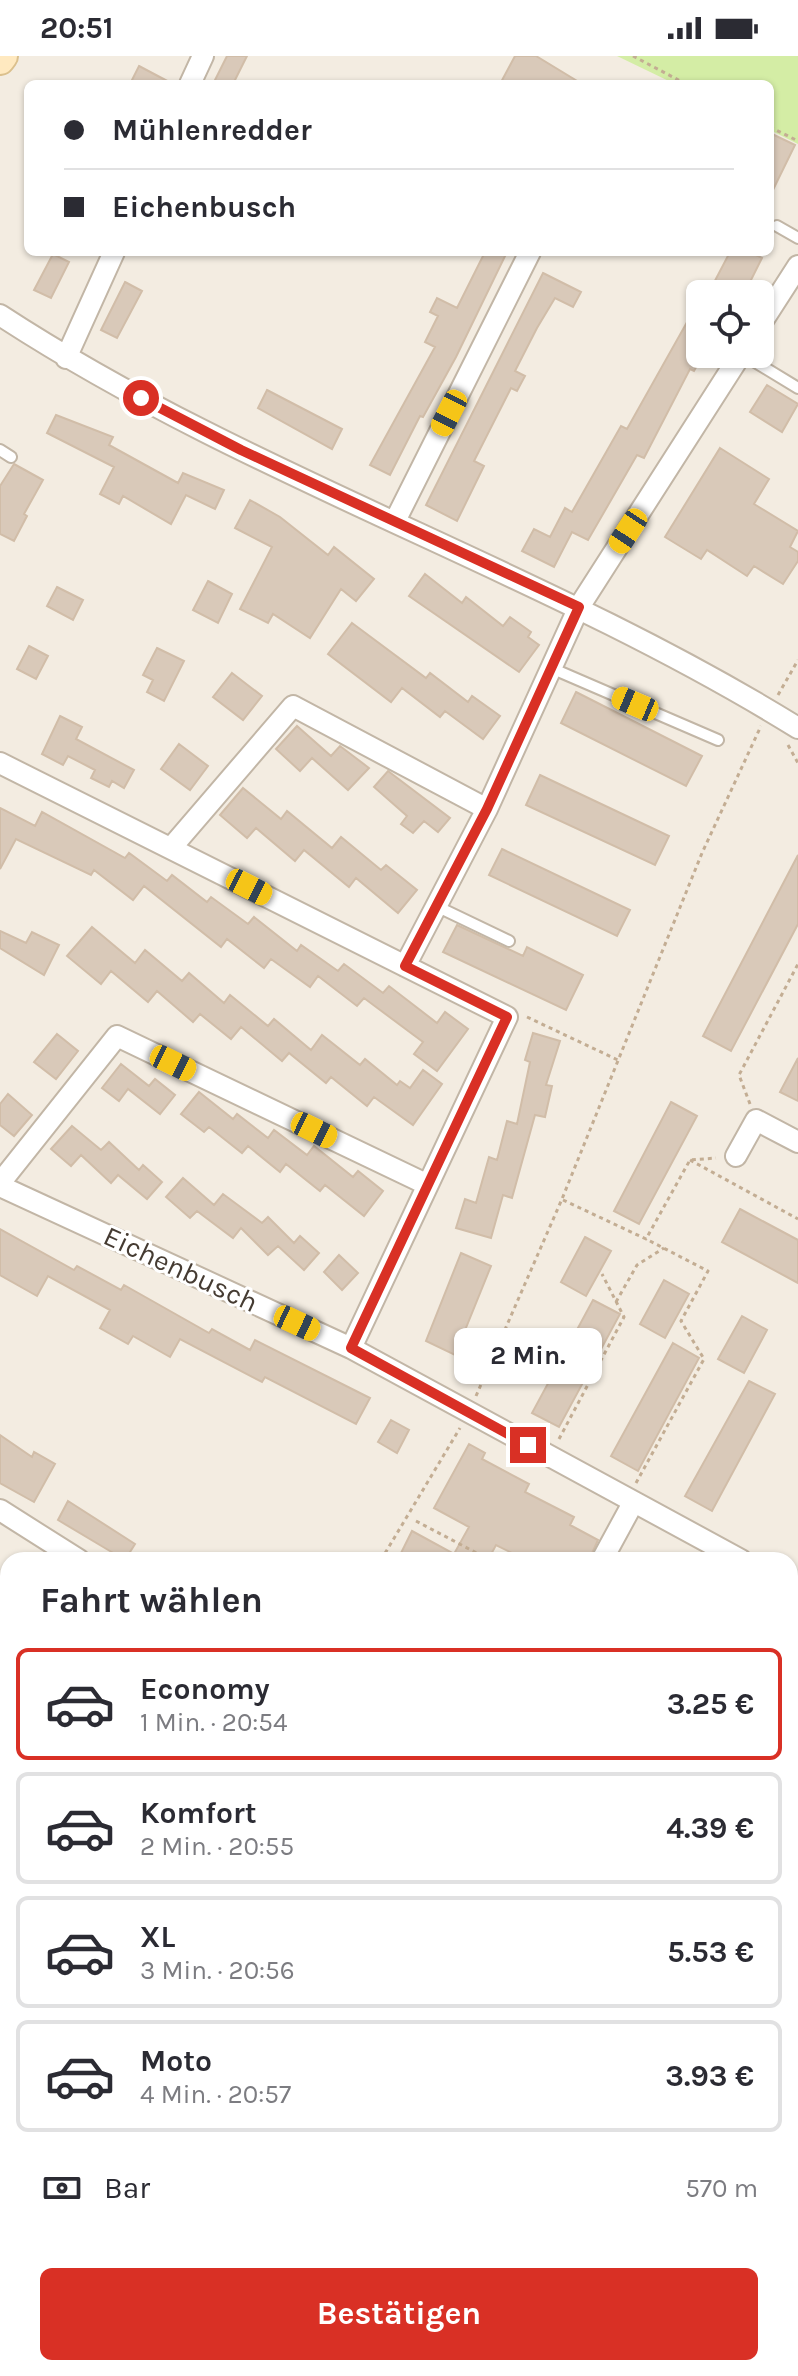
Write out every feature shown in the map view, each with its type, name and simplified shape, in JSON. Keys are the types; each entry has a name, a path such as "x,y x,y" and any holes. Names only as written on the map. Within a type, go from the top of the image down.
{"street":[{"path":"192,80 203,56"},
{"path":"66,358 112,256"},
{"path":"395,521 528,256"},
{"path":"774,303 798,266"},
{"path":"0,315 66,358 241,450 579,607 798,728"},
{"path":"405,966 487,809 579,607 733,368"},
{"path":"171,848 293,706 487,809"},
{"path":"0,763 507,1017 351,1348"},
{"path":"0,1184 117,1036 426,1184"},
{"path":"736,1156 756,1120 798,1142"},
{"name":"Eichenbusch","path":"0,1184 351,1348 726,1552"},
{"path":"606,1552 630,1502"},
{"path":"0,1510 66,1552"}],"lane":[{"path":"777,226 798,238"},
{"path":"765,368 798,388"},
{"path":"0,450 11,457"},
{"path":"551,668 718,740"},
{"path":"436,906 509,941"}],"path":[{"path":"633,56 678,80"},
{"path":"774,129 798,141"},
{"path":"386,1552 469,1412 620,1061 702,853 769,710 798,660"},
{"path":"756,1120 739,1075 798,964"},
{"path":"507,1017 530,1017 620,1061"},
{"path":"690,1160 736,1156"},
{"path":"646,1239 690,1160"},
{"path":"690,1160 798,1219"},
{"path":"562,1199 708,1271 681,1321 704,1359 630,1502"},
{"path":"616,1302 637,1265 664,1248"},
{"path":"550,1457 624,1317 602,1274"},
{"path":"416,1521 475,1552"}],"green space":[{"path":"617,56 798,56 798,144 774,132 774,80 667,80"}],"building":[{"path":"227,56 247,56 235,80 215,80"},
{"path":"515,56 536,56 575,80 502,80"},
{"path":"139,66 165,80 132,80"},
{"path":"774,135 795,145 774,188"},
{"path":"52,256 69,262 51,298 34,290"},
{"path":"483,256 505,256 456,357 423,417 420,416 390,475 370,465 435,347 425,342 438,316 430,312 437,298 457,308"},
{"path":"728,256 762,258 751,280 715,280"},
{"path":"543,273 581,292 573,307 555,298 537,328 515,371 525,376 517,391 511,388 474,461 484,466 457,521 426,505"},
{"path":"125,282 142,291 117,338 101,330"},
{"path":"686,324 686,368 696,368 694,371 690,369 644,458 637,455 588,540 572,532 554,567 522,551 534,529 550,537 565,508 572,512 621,426 627,429"},
{"path":"767,385 798,404 782,432 750,412"},
{"path":"267,390 342,429 332,449 258,408"},
{"path":"56,415 113,437 109,445 178,483 183,473 224,490 215,509 186,495 171,524 123,496 119,504 100,494 114,467 47,433"},
{"path":"720,448 769,479 754,504 798,531 790,547 798,552 798,561 783,584 754,566 747,576 707,550 701,559 665,537"},
{"path":"14,464 43,480 24,514 27,516 14,541 0,534 0,486"},
{"path":"250,500 280,517 328,555 334,547 374,579 356,601 341,589 310,638 273,614 268,623 240,609 272,547 235,528"},
{"path":"425,574 462,603 466,597 503,626 510,617 531,632 528,637 539,645 519,672 409,596"},
{"path":"208,581 232,594 218,623 193,610"},
{"path":"57,587 83,600 73,620 47,606"},
{"path":"352,623 426,678 430,673 468,702 472,696 500,716 483,739 445,711 440,717 402,688 391,702 328,654"},
{"path":"29,646 48,656 36,679 17,669"},
{"path":"157,648 184,661 164,701 147,692 153,680 143,675"},
{"path":"232,673 262,696 243,720 213,697"},
{"path":"576,692 702,756 686,786 561,723"},
{"path":"60,716 82,727 76,739 134,770 124,788 112,781 109,787 91,778 95,770 68,756 63,765 42,754"},
{"path":"297,726 331,756 340,746 369,768 348,790 312,758 300,771 276,749"},
{"path":"179,744 208,766 190,790 161,769"},
{"path":"388,771 450,818 438,832 424,821 413,833 401,824 407,816 374,787"},
{"path":"540,775 669,836 655,865 526,805"},
{"path":"243,788 281,819 287,811 332,848 341,837 381,870 386,865 417,890 398,913 356,878 349,887 304,850 295,861 256,828 247,838 220,815"},
{"path":"0,808 35,826 42,812 125,858 129,853 167,881 172,875 207,902 211,897 248,924 254,917 297,951 301,945 338,971 344,964 383,993 389,986 437,1023 445,1012 468,1029 437,1071 414,1054 423,1042 364,998 357,1006 318,976 310,987 271,959 264,968 227,939 221,947 144,886 133,900 94,870 91,875 16,839 0,869"},
{"path":"502,849 630,910 617,936 489,875"},
{"path":"798,855 798,924 731,1051 703,1036"},
{"path":"457,925 523,956 527,947 583,975 566,1010 443,952"},
{"path":"92,927 135,963 145,950 182,981 189,973 224,1003 230,995 268,1026 274,1019 311,1050 322,1035 360,1065 365,1059 397,1085 400,1081 410,1088 423,1070 442,1084 413,1125 374,1097 367,1106 331,1077 326,1083 289,1053 282,1061 241,1027 231,1039 200,1014 193,1022 157,991 148,1002 111,971 101,984 67,956"},
{"path":"0,931 26,943 32,932 59,945 44,975 0,948"},
{"path":"533,1033 560,1041 546,1085 552,1086 545,1117 535,1115 512,1198 503,1195 491,1238 456,1228 465,1199 476,1203 489,1157 497,1160 507,1121 517,1124 530,1062 525,1060"},
{"path":"57,1034 78,1051 56,1079 34,1062"},
{"path":"798,1058 798,1101 780,1092"},
{"path":"121,1064 149,1086 155,1079 175,1095 160,1114 128,1089 119,1101 102,1088"},
{"path":"199,1092 233,1119 237,1114 268,1138 274,1130 307,1155 314,1146 353,1177 358,1171 383,1191 364,1216 325,1185 320,1191 286,1164 280,1172 248,1146 242,1153 209,1127 204,1132 181,1114"},
{"path":"8,1094 32,1115 14,1136 0,1125 0,1104"},
{"path":"671,1102 697,1116 639,1224 614,1211"},
{"path":"72,1126 101,1150 109,1142 139,1170 143,1165 162,1182 147,1199 118,1175 111,1183 81,1155 71,1166 51,1149"},
{"path":"183,1178 214,1205 223,1194 262,1223 268,1217 294,1243 300,1236 319,1253 304,1270 278,1246 268,1255 241,1228 233,1238 197,1211 190,1218 166,1197"},
{"path":"740,1209 798,1240 798,1283 722,1242"},
{"path":"0,1229 74,1270 77,1266 121,1290 124,1285 209,1333 212,1329 250,1350 255,1340 370,1398 356,1424 265,1377 262,1382 180,1339 170,1357 133,1336 128,1344 100,1328 110,1310 48,1276 37,1296 0,1275"},
{"path":"585,1237 611,1251 586,1296 561,1282"},
{"path":"461,1253 491,1266 455,1355 426,1341"},
{"path":"339,1255 358,1273 342,1290 324,1272"},
{"path":"664,1280 689,1294 665,1338 640,1324"},
{"path":"593,1300 620,1314 559,1427 532,1413"},
{"path":"742,1316 767,1330 744,1373 718,1359"},
{"path":"673,1343 699,1358 638,1471 611,1456"},
{"path":"749,1381 775,1394 712,1511 685,1496"},
{"path":"391,1420 409,1430 397,1453 378,1442"},
{"path":"0,1435 32,1457 34,1452 55,1464 34,1502 0,1483"},
{"path":"469,1444 485,1453 482,1459 529,1484 525,1492 574,1517 570,1525 598,1540 593,1552 510,1552 496,1545 492,1552 455,1552 469,1527 434,1508"},
{"path":"68,1501 135,1544 130,1552 112,1552 58,1520"},
{"path":"412,1531 450,1552 402,1552"}],"route":[{"path":"141,398 241,450 579,607 487,809 405,966 507,1017 351,1348 528,1445"}]}
